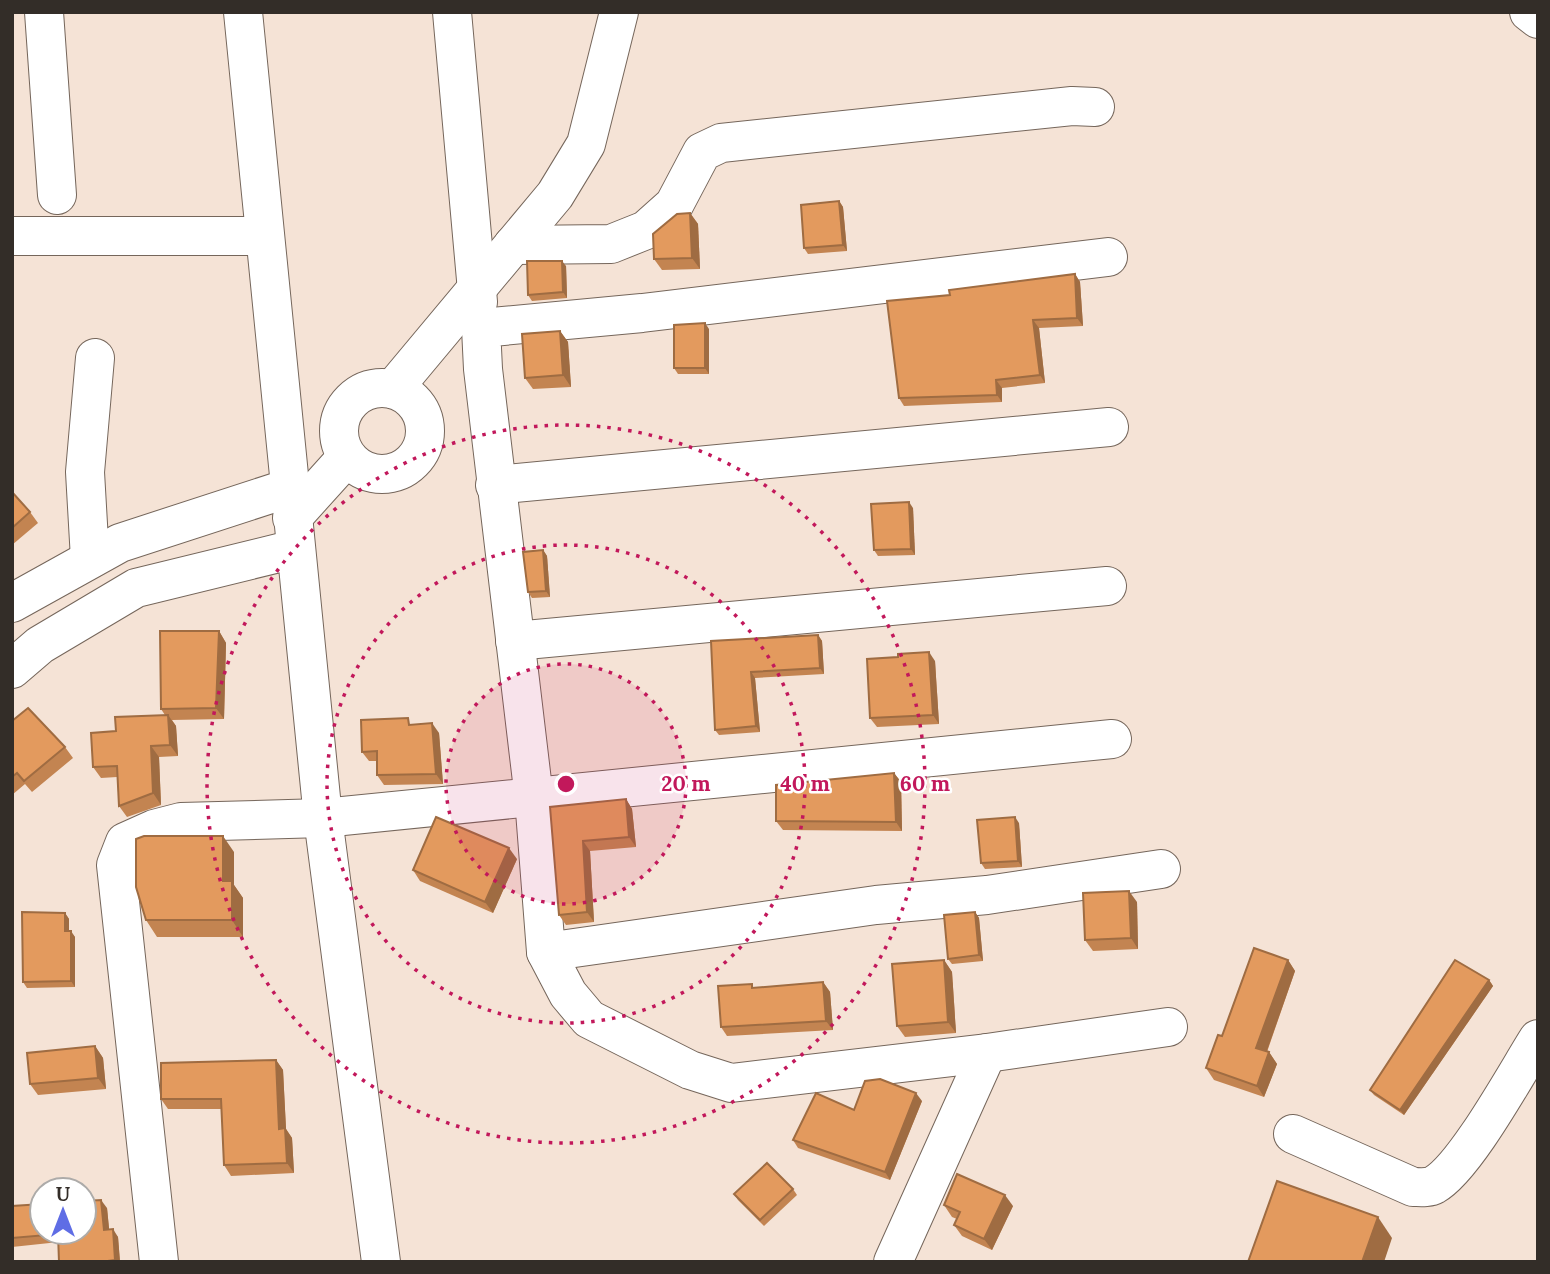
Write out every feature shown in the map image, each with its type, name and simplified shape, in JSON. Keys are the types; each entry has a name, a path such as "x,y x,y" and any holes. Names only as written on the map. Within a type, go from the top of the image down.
{"street":[{"path":"243,12 263,236 323,818 381,1262"},
{"path":"452,12 495,485 534,798 547,952 568,994 589,1019 690,1070 731,1083 987,1053 1168,1027"},
{"path":"393,389 555,195 586,144 619,12"},
{"path":"1528,12 1538,19"},
{"path":"51,14 57,195"},
{"path":"513,245 611,244 646,230 674,205 702,152 721,143 1072,106 1095,107"},
{"path":"12,236 263,236"},
{"path":"481,328 642,313 1108,257"},
{"path":"90,559 85,472 95,358"},
{"path":"382,388 393,389 408,397 419,408 424,424 424,440 418,455 407,467 391,473 375,474 360,469 347,457 340,443 339,427 343,411 362,393 382,388"},
{"path":"495,485 1109,427"},
{"path":"12,669 40,645 136,589 292,518 347,457"},
{"path":"12,603 120,543 292,518"},
{"path":"515,641 1107,586"},
{"path":"159,1262 116,865 125,842 154,829 181,822 323,818 1112,739"},
{"path":"547,952 876,905 987,895 1161,869"},
{"path":"1293,1135 1413,1187 1433,1186 1450,1171 1474,1140 1538,1039"},
{"path":"893,1262 987,1053"}],"building":[{"path":"839,201 843,245 804,248 801,205"},
{"path":"690,213 692,258 654,259 653,234 677,214"},
{"path":"527,261 562,261 563,292 528,295"},
{"path":"1075,274 1077,318 1033,320 1040,375 996,380 997,395 899,398 887,301 950,295 949,290"},
{"path":"705,323 705,368 674,368 674,325"},
{"path":"560,331 563,375 525,378 522,334"},
{"path":"12,492 30,512 12,528"},
{"path":"909,502 911,549 874,550 871,504"},
{"path":"543,550 546,591 528,592 523,552"},
{"path":"160,631 219,631 216,708 161,709"},
{"path":"818,635 820,668 751,672 756,726 715,730 711,641"},
{"path":"929,652 933,715 870,718 867,659"},
{"path":"28,708 65,747 24,781 17,773 12,777 12,721"},
{"path":"168,715 170,745 151,746 153,793 119,806 117,766 93,767 91,733 116,731 115,717"},
{"path":"408,718 409,725 432,723 436,774 377,775 377,751 362,752 361,720"},
{"path":"894,773 896,822 776,821 776,785"},
{"path":"626,799 629,837 583,841 587,912 559,915 550,807"},
{"path":"436,817 509,848 485,902 413,870"},
{"path":"1015,817 1018,861 981,863 977,820"},
{"path":"144,836 223,836 223,881 232,881 232,920 146,920 136,887 136,839"},
{"path":"1129,891 1131,938 1085,940 1083,893"},
{"path":"22,912 65,913 65,931 71,931 71,981 23,982"},
{"path":"975,912 979,955 948,959 944,915"},
{"path":"1254,948 1288,960 1256,1048 1269,1052 1257,1086 1206,1068 1218,1035 1222,1036"},
{"path":"944,960 948,1022 897,1026 892,964"},
{"path":"1455,960 1489,980 1400,1110 1370,1090"},
{"path":"823,982 826,1021 721,1027 718,986 752,984 752,988"},
{"path":"95,1046 98,1078 30,1084 27,1053"},
{"path":"276,1060 279,1129 285,1128 287,1163 224,1165 221,1099 161,1099 161,1063"},
{"path":"880,1079 916,1093 885,1172 793,1140 816,1093 854,1110 865,1081"},
{"path":"767,1163 793,1189 760,1220 734,1194"},
{"path":"957,1174 1005,1195 984,1239 954,1225 960,1212 944,1205"},
{"path":"1277,1181 1378,1217 1362,1262 1248,1262"},
{"path":"98,1200 101,1200 104,1230 113,1229 115,1260 59,1262 58,1246 98,1246"},
{"path":"28,1205 28,1237 12,1238 12,1206"}]}
